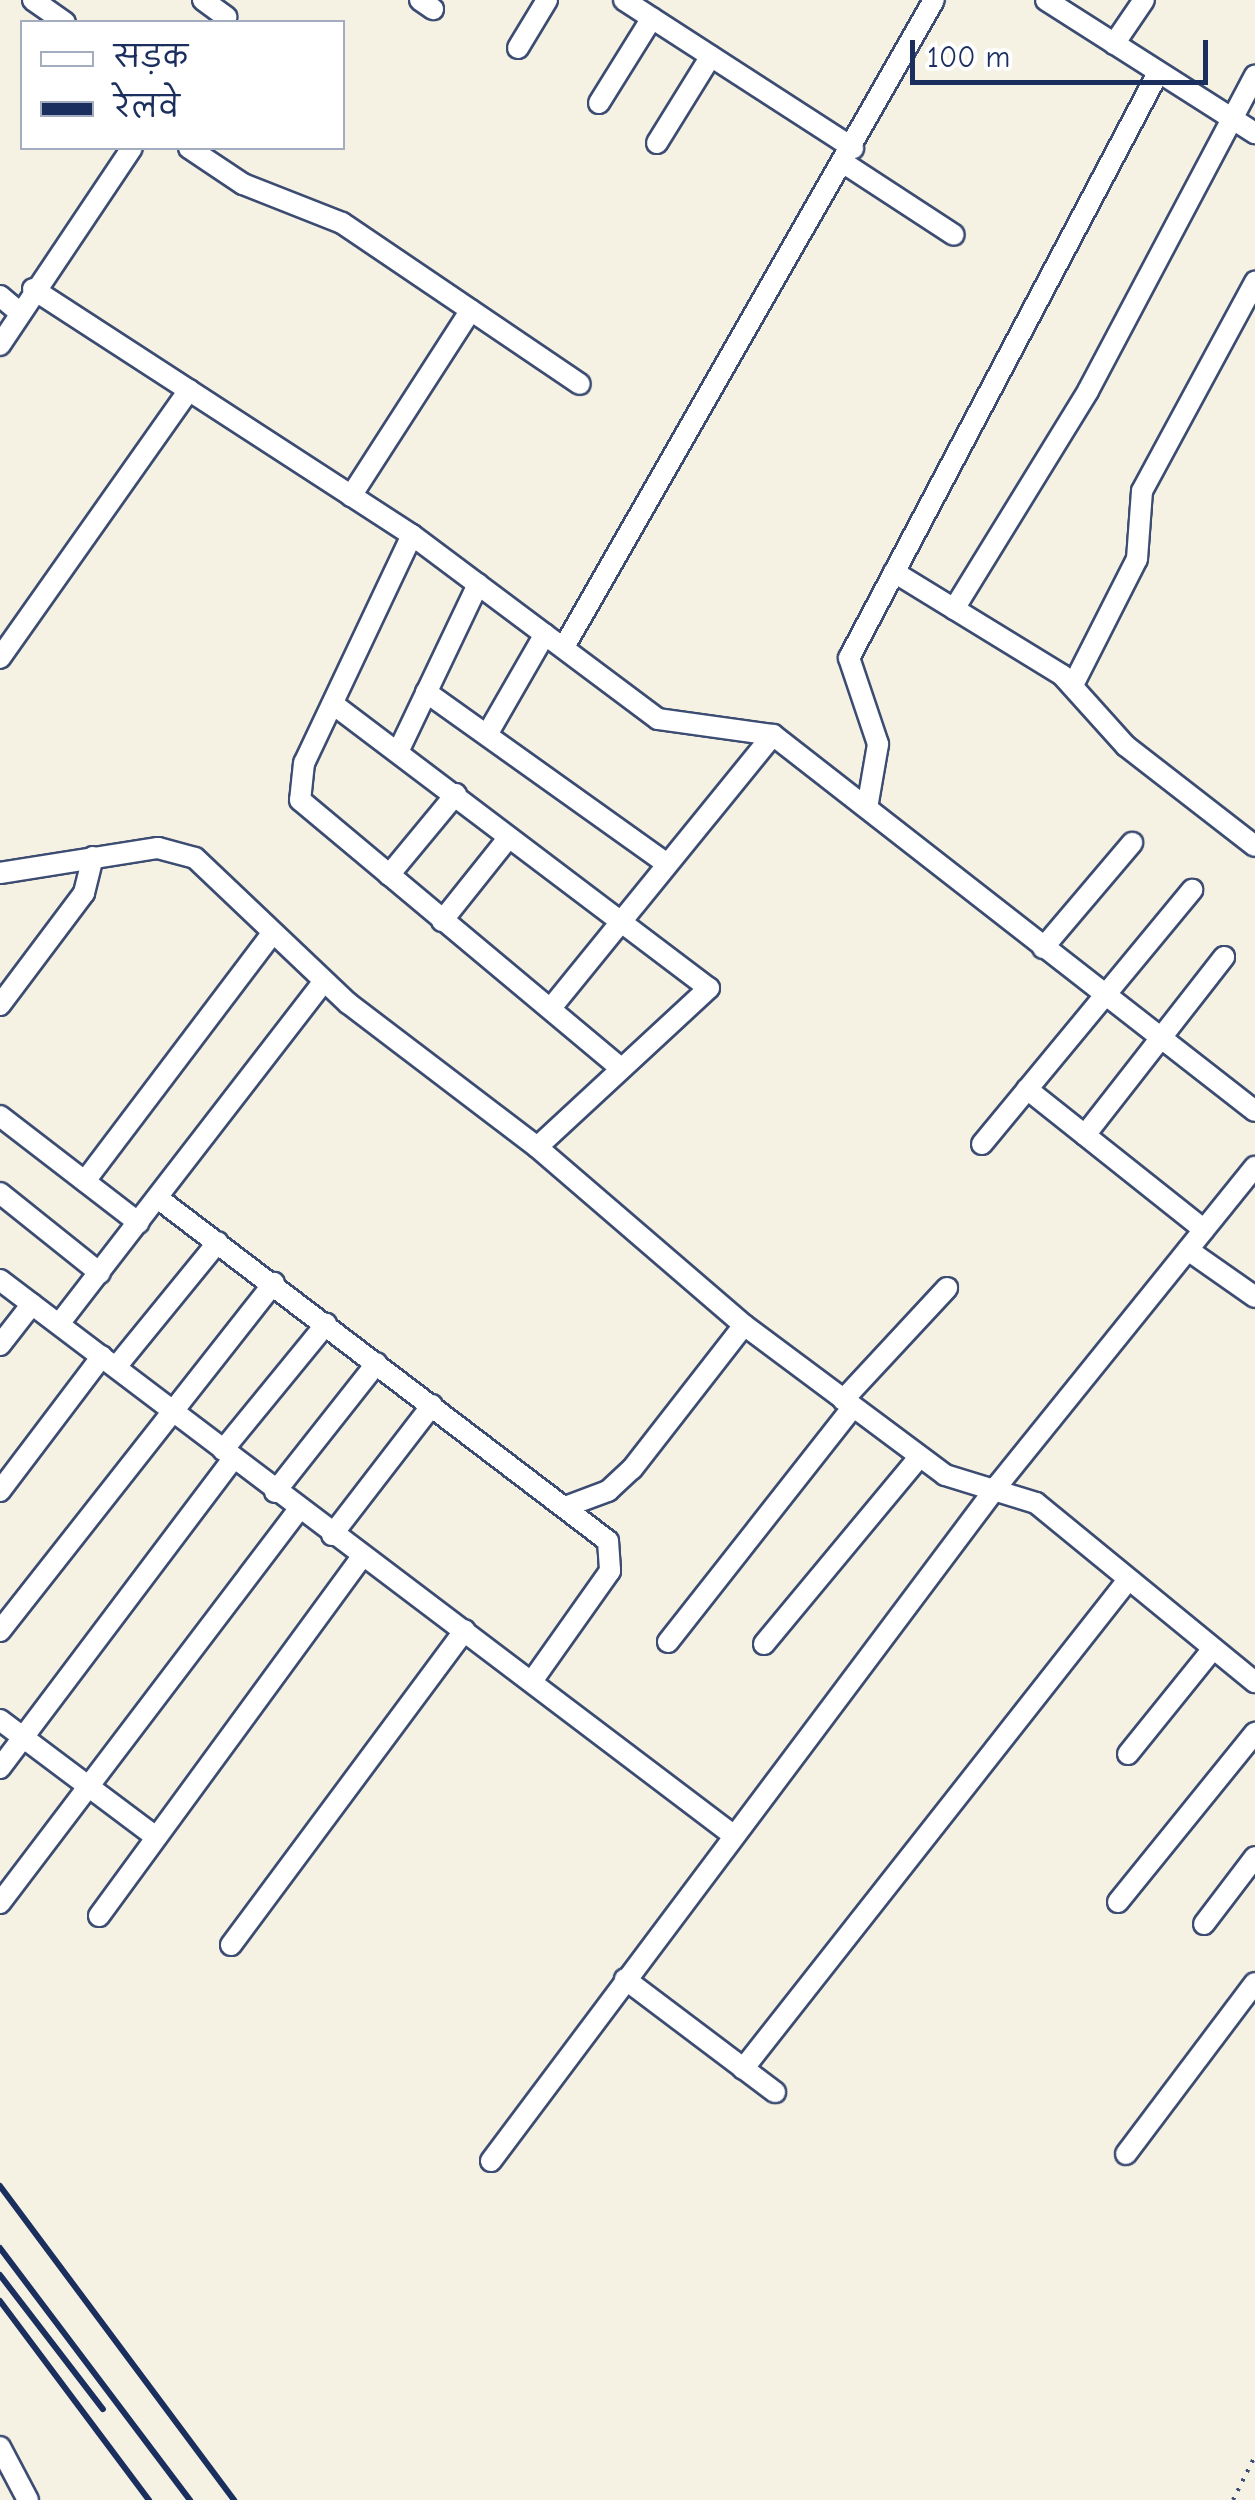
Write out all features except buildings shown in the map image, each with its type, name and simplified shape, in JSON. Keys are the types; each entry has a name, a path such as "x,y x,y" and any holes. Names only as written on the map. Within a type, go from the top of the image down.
{"street":[{"path":"33,0 62,20"},
{"path":"203,0 228,13"},
{"path":"518,48 546,0"},
{"path":"624,0 711,56 954,236"},
{"path":"564,647 934,0"},
{"path":"1046,0 1255,133"},
{"path":"1114,44 1144,0"},
{"path":"599,103 652,18"},
{"path":"657,143 711,56"},
{"path":"866,808 878,744 847,669 894,572 1158,72"},
{"path":"954,609 1088,390 1255,75"},
{"path":"0,345 33,289 131,150"},
{"path":"191,150 243,184 318,208 580,384"},
{"path":"1072,685 1137,559 1142,490 1255,282"},
{"path":"33,289 412,535 676,727 773,735 1255,1111"},
{"path":"0,296 20,312"},
{"path":"352,496 470,310"},
{"path":"0,658 189,390"},
{"path":"412,535 300,772 300,800 620,1068"},
{"path":"894,572 1072,685 1126,746 1255,846"},
{"path":"398,752 478,584"},
{"path":"488,734 544,634"},
{"path":"426,692 667,864"},
{"path":"333,704 620,917 709,988 537,1147"},
{"path":"551,1008 620,917 773,735"},
{"path":"388,875 456,794"},
{"path":"442,921 509,837"},
{"path":"1043,948 1132,843"},
{"path":"0,874 93,857 180,850 324,981 537,1147 744,1325 944,1475 998,1485 1036,1503 1255,1682"},
{"path":"0,1005 84,893 93,857"},
{"path":"982,1144 1192,890"},
{"path":"86,1182 271,935"},
{"path":"1085,1135 1224,958"},
{"path":"60,1324 324,981"},
{"path":"1027,1089 1204,1230"},
{"path":"0,1116 139,1224"},
{"path":"491,2161 998,1485 1255,1167"},
{"path":"0,1194 100,1273"},
{"path":"158,1199 274,1283 608,1542 614,1564 532,1681"},
{"path":"0,1491 218,1242"},
{"path":"1188,1250 1255,1297"},
{"path":"0,1280 298,1510 465,1630 733,1835"},
{"path":"0,1631 169,1407 274,1283"},
{"path":"668,1642 848,1404 947,1288"},
{"path":"0,1345 32,1304"},
{"path":"0,1768 326,1324"},
{"path":"565,1507 608,1492 632,1469 744,1325"},
{"path":"275,1492 377,1363"},
{"path":"332,1535 432,1405"},
{"path":"764,1644 920,1457"},
{"path":"0,1903 298,1510"},
{"path":"99,1916 152,1834 362,1557"},
{"path":"743,2069 1128,1580"},
{"path":"231,1946 465,1630"},
{"path":"1128,1754 1212,1650"},
{"path":"0,1720 152,1834"},
{"path":"1118,1902 1255,1733"},
{"path":"1204,1924 1255,1857"},
{"path":"625,1979 774,2092"},
{"path":"1126,2154 1255,1983"},
{"path":"0,2447 28,2500"}],"path":[{"path":"1232,2500 1255,2456"}],"railway":[{"path":"0,2186 234,2500"},
{"path":"0,2248 190,2500"},
{"path":"0,2275 103,2409"},
{"path":"0,2301 149,2500"}]}
